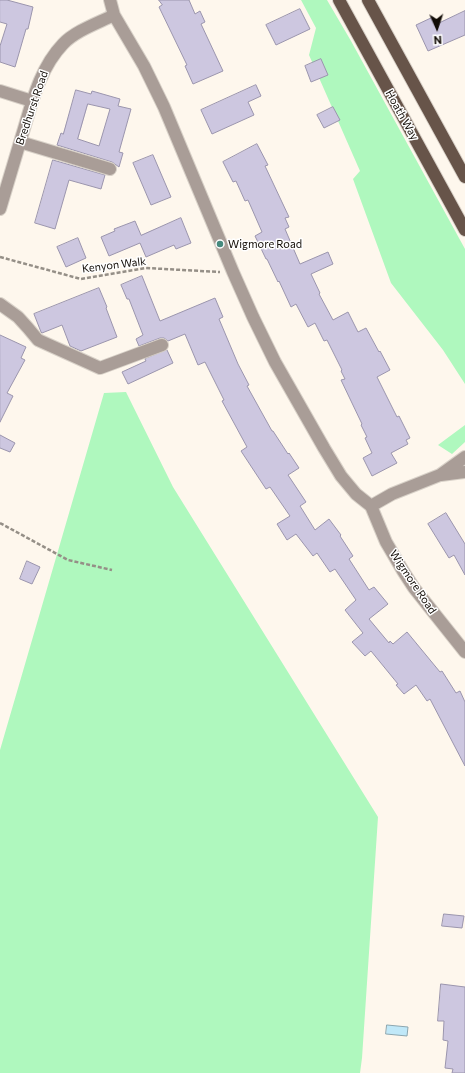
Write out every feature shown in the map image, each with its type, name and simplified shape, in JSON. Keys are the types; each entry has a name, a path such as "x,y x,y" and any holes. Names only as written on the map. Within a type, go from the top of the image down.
{"main road":[{"name":"Hoath Way","path":"339,0 465,230"},
{"path":"368,0 465,177"}],"street":[{"name":"Wigmore Road","path":"110,0 114,15 144,66 164,107 233,272 253,317 276,362 341,476 356,494 371,506 386,542 403,571 414,588 465,652"},
{"name":"Bredhurst Road","path":"0,209 38,83 50,61 64,43 79,32 114,15"},
{"path":"0,91 32,101"},
{"path":"20,142 110,169"},
{"path":"0,304 18,317 38,340 100,368 162,345"},
{"path":"371,506 392,494 440,475 465,457"},
{"path":"440,475 465,472"}],"path":[{"name":"Kenyon Walk","path":"0,256 81,278 146,268 233,272"},
{"path":"0,523 68,560 112,570"}],"green space":[{"path":"301,0 327,0 465,249 465,384 443,350 391,283 353,179 360,171 309,55 316,28"},
{"path":"126,392 173,487 378,817 360,1073 0,1073 0,750 104,393"},
{"path":"465,425 465,442 452,454 438,445"}],"water":[{"path":"387,1025 408,1027 407,1036 386,1034"}],"building":[{"path":"0,0 7,0 33,7 28,29 26,29 15,67 0,62 0,46 7,24 0,22"},
{"path":"159,0 189,0 195,14 200,11 205,22 201,24 223,71 193,84 185,66 187,65 159,7 162,5"},
{"path":"300,9 310,29 276,45 266,25"},
{"path":"465,11 465,35 428,51 416,25 433,17 436,24"},
{"path":"321,59 328,75 311,82 305,66"},
{"path":"256,85 261,96 248,102 254,115 212,134 201,110"},
{"path":"76,90 91,94 92,91 120,99 118,106 131,109 119,152 123,153 119,167 112,162 57,145 61,133 63,134","holes":["88,104 110,109 99,146 78,139"]},
{"path":"333,107 340,120 324,128 317,115"},
{"path":"257,144 268,165 265,166 289,217 285,218 289,227 285,229 300,264 328,252 333,264 311,274 320,293 319,294 333,320 348,312 358,332 366,328 390,370 377,377 397,417 399,416 410,438 406,440 408,444 391,453 397,463 372,476 363,458 372,453 365,438 367,437 361,425 362,424 341,380 345,379 341,371 342,370 327,340 324,341 315,323 308,327 296,304 291,307 255,236 262,232 248,200 245,201 236,181 233,182 223,162"},
{"path":"153,155 171,197 151,205 133,163"},
{"path":"53,160 105,175 101,189 69,180 55,229 35,223"},
{"path":"181,218 191,243 176,249 174,245 146,257 140,243 109,256 101,237 115,231 114,229 135,221 141,235"},
{"path":"78,238 86,258 66,267 57,247"},
{"path":"142,276 160,321 215,298 223,317 219,319 238,364 249,385 247,386 272,431 299,468 288,475 306,502 300,506 315,530 329,519 341,535 340,536 353,556 349,559 369,590 374,587 388,604 369,619 389,643 390,641 393,644 407,632 440,672 442,671 456,693 460,691 465,702 465,766 430,699 427,701 416,685 404,694 396,685 398,684 371,651 365,656 352,642 363,633 345,610 356,600 335,569 330,572 317,553 313,556 296,534 287,540 277,524 290,516 270,487 266,489 241,451 247,447 222,401 224,400 205,362 198,365 185,334 168,341 164,338 160,338 139,346 136,339 143,335 129,299 127,299 121,285"},
{"path":"99,288 117,337 81,351 70,346 62,325 42,333 41,332 34,314"},
{"path":"0,335 26,347 21,358 25,360 7,393 13,396 0,422"},
{"path":"167,350 173,363 128,384 122,372 146,361 145,359"},
{"path":"0,435 15,443 10,452 0,448"},
{"path":"446,513 465,544 465,575 454,555 449,558 428,524"},
{"path":"27,561 40,567 32,584 20,579"},
{"path":"444,914 464,916 462,928 442,926"},
{"path":"441,984 465,987 465,1073 452,1073 453,1069 445,1068 448,1041 443,1040 444,1021 438,1021"}],"place":[{"name":"Wigmore Road","path":"220,244"}]}
